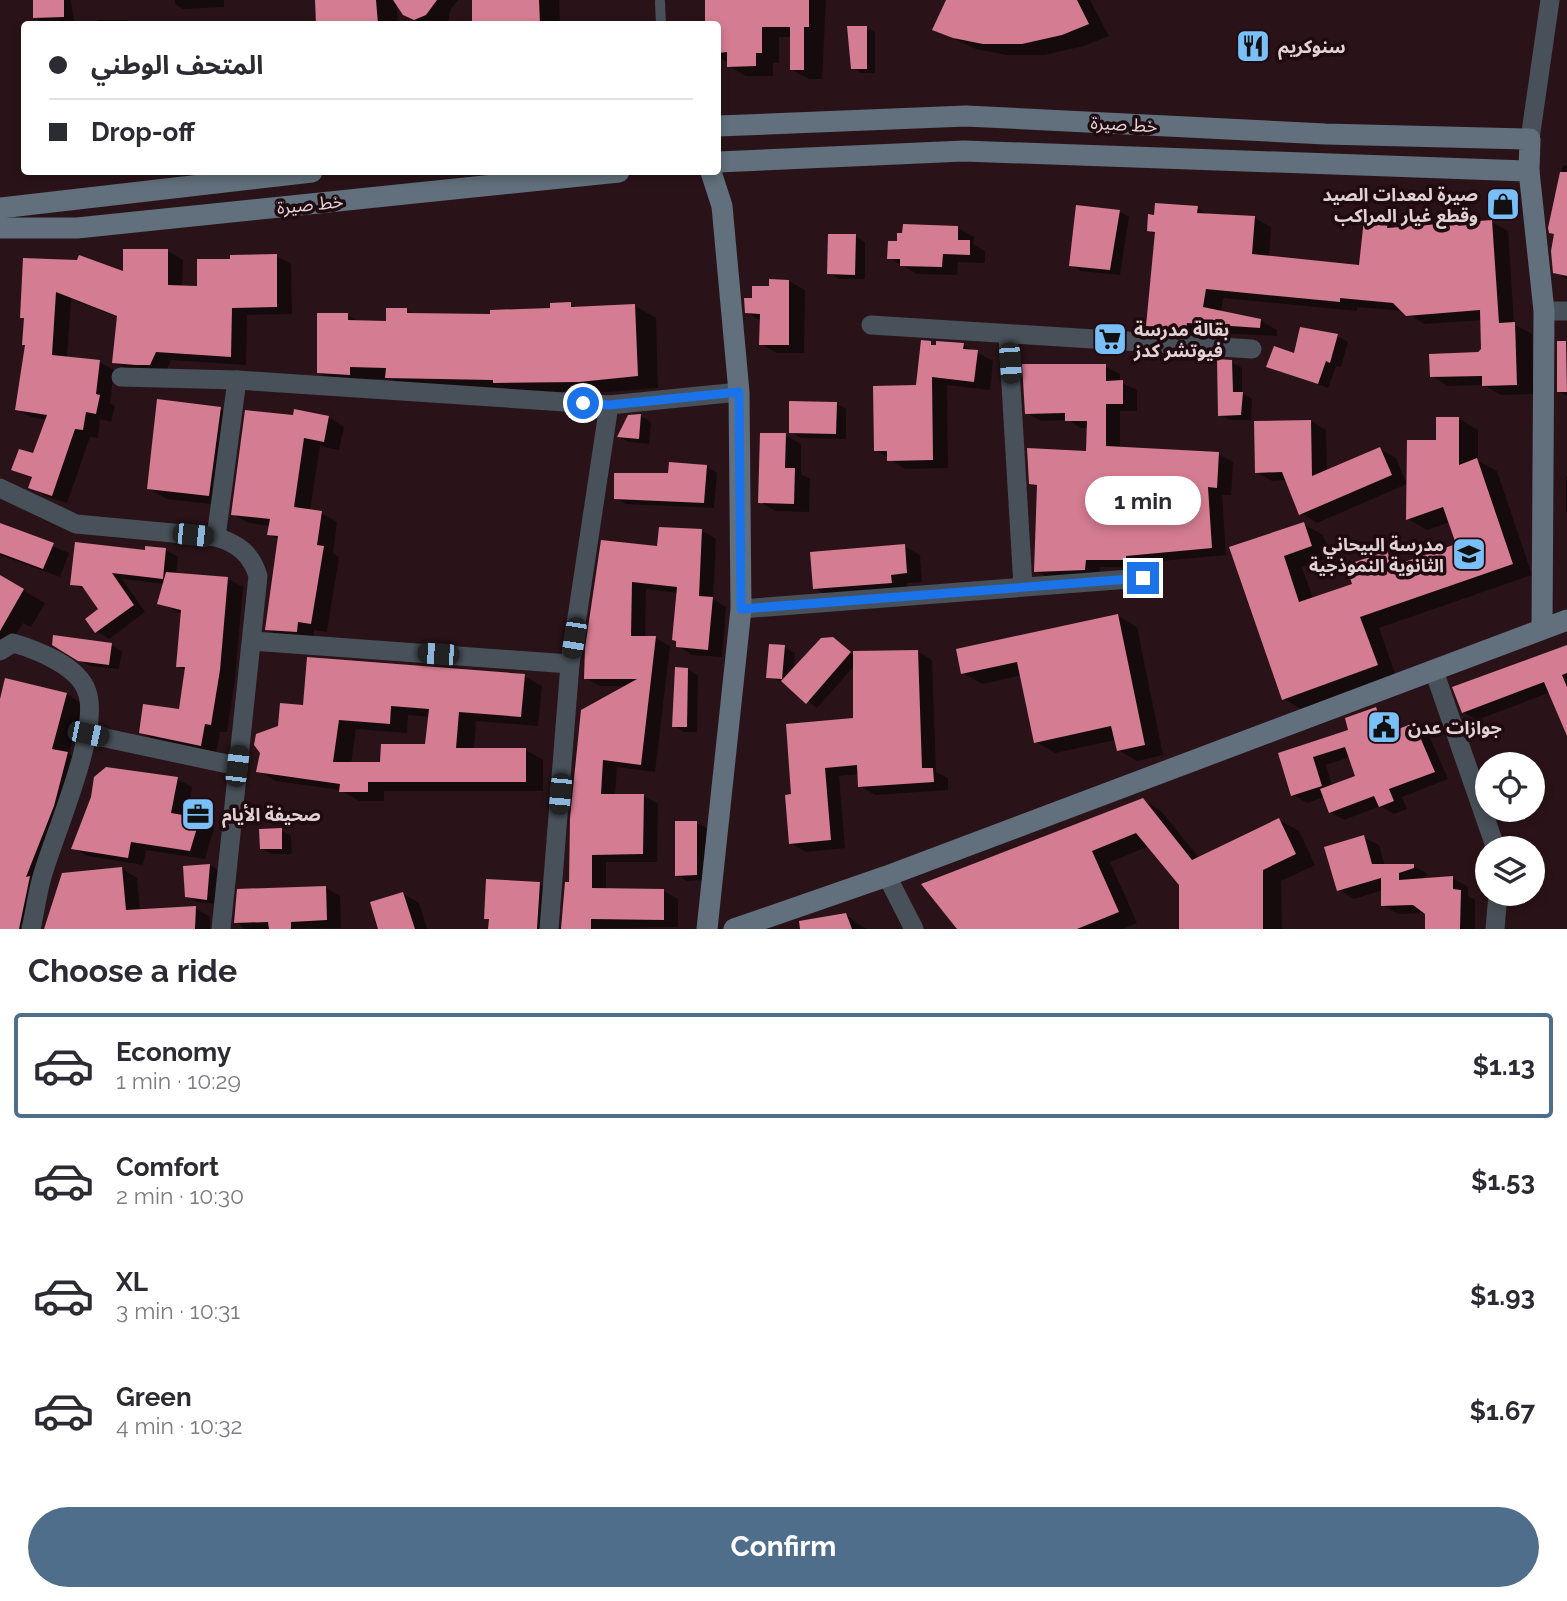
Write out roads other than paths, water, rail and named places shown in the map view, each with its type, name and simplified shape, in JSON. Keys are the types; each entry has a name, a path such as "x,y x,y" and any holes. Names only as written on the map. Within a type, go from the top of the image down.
{"street":[{"path":"1542,629 1544,311 1530,171 1530,139 1550,0"},
{"name":"خط صيرة","path":"721,125 965,116 1325,134 1530,139"},
{"name":"خط صيرة","path":"721,162 964,151 1530,171"},
{"name":"خط صيرة","path":"0,208 286,175"},
{"name":"خط صيرة","path":"0,228 77,228 590,175"},
{"path":"707,929 741,609 739,392 722,206 712,175"},
{"path":"1544,311 1567,311"},
{"path":"871,325 1252,349"},
{"path":"1008,335 1023,586"},
{"path":"121,377 237,380 609,405 739,392"},
{"path":"216,537 237,380"},
{"path":"549,929 570,664 609,405"},
{"path":"0,488 76,524 216,537 231,542 253,559 258,576 221,929"},
{"path":"741,609 1143,578"},
{"path":"734,929 887,876 1567,620"},
{"path":"252,641 570,664"},
{"path":"0,651 13,643 50,658 73,673 88,693 88,734 41,879 31,929"},
{"path":"1434,671 1491,836"},
{"path":"88,734 237,766"},
{"path":"887,876 914,929"},
{"path":"1495,929 1497,906"}],"lane":[{"path":"660,2 661,21"}],"place":[{"name":"سنوكريم","path":"1253,46"},
{"name":"صيرة لمعدات الصيد وقطع غيار المراكب","path":"1503,204"},
{"name":"بقالة مدرسة فيوتشر كدز","path":"1110,339"},
{"name":"مدرسة البيحاني الثانوية النموذجية","path":"1469,554"},
{"name":"جوازات عدن","path":"1384,727"},
{"name":"صحيفة الأيام","path":"198,814"}]}
